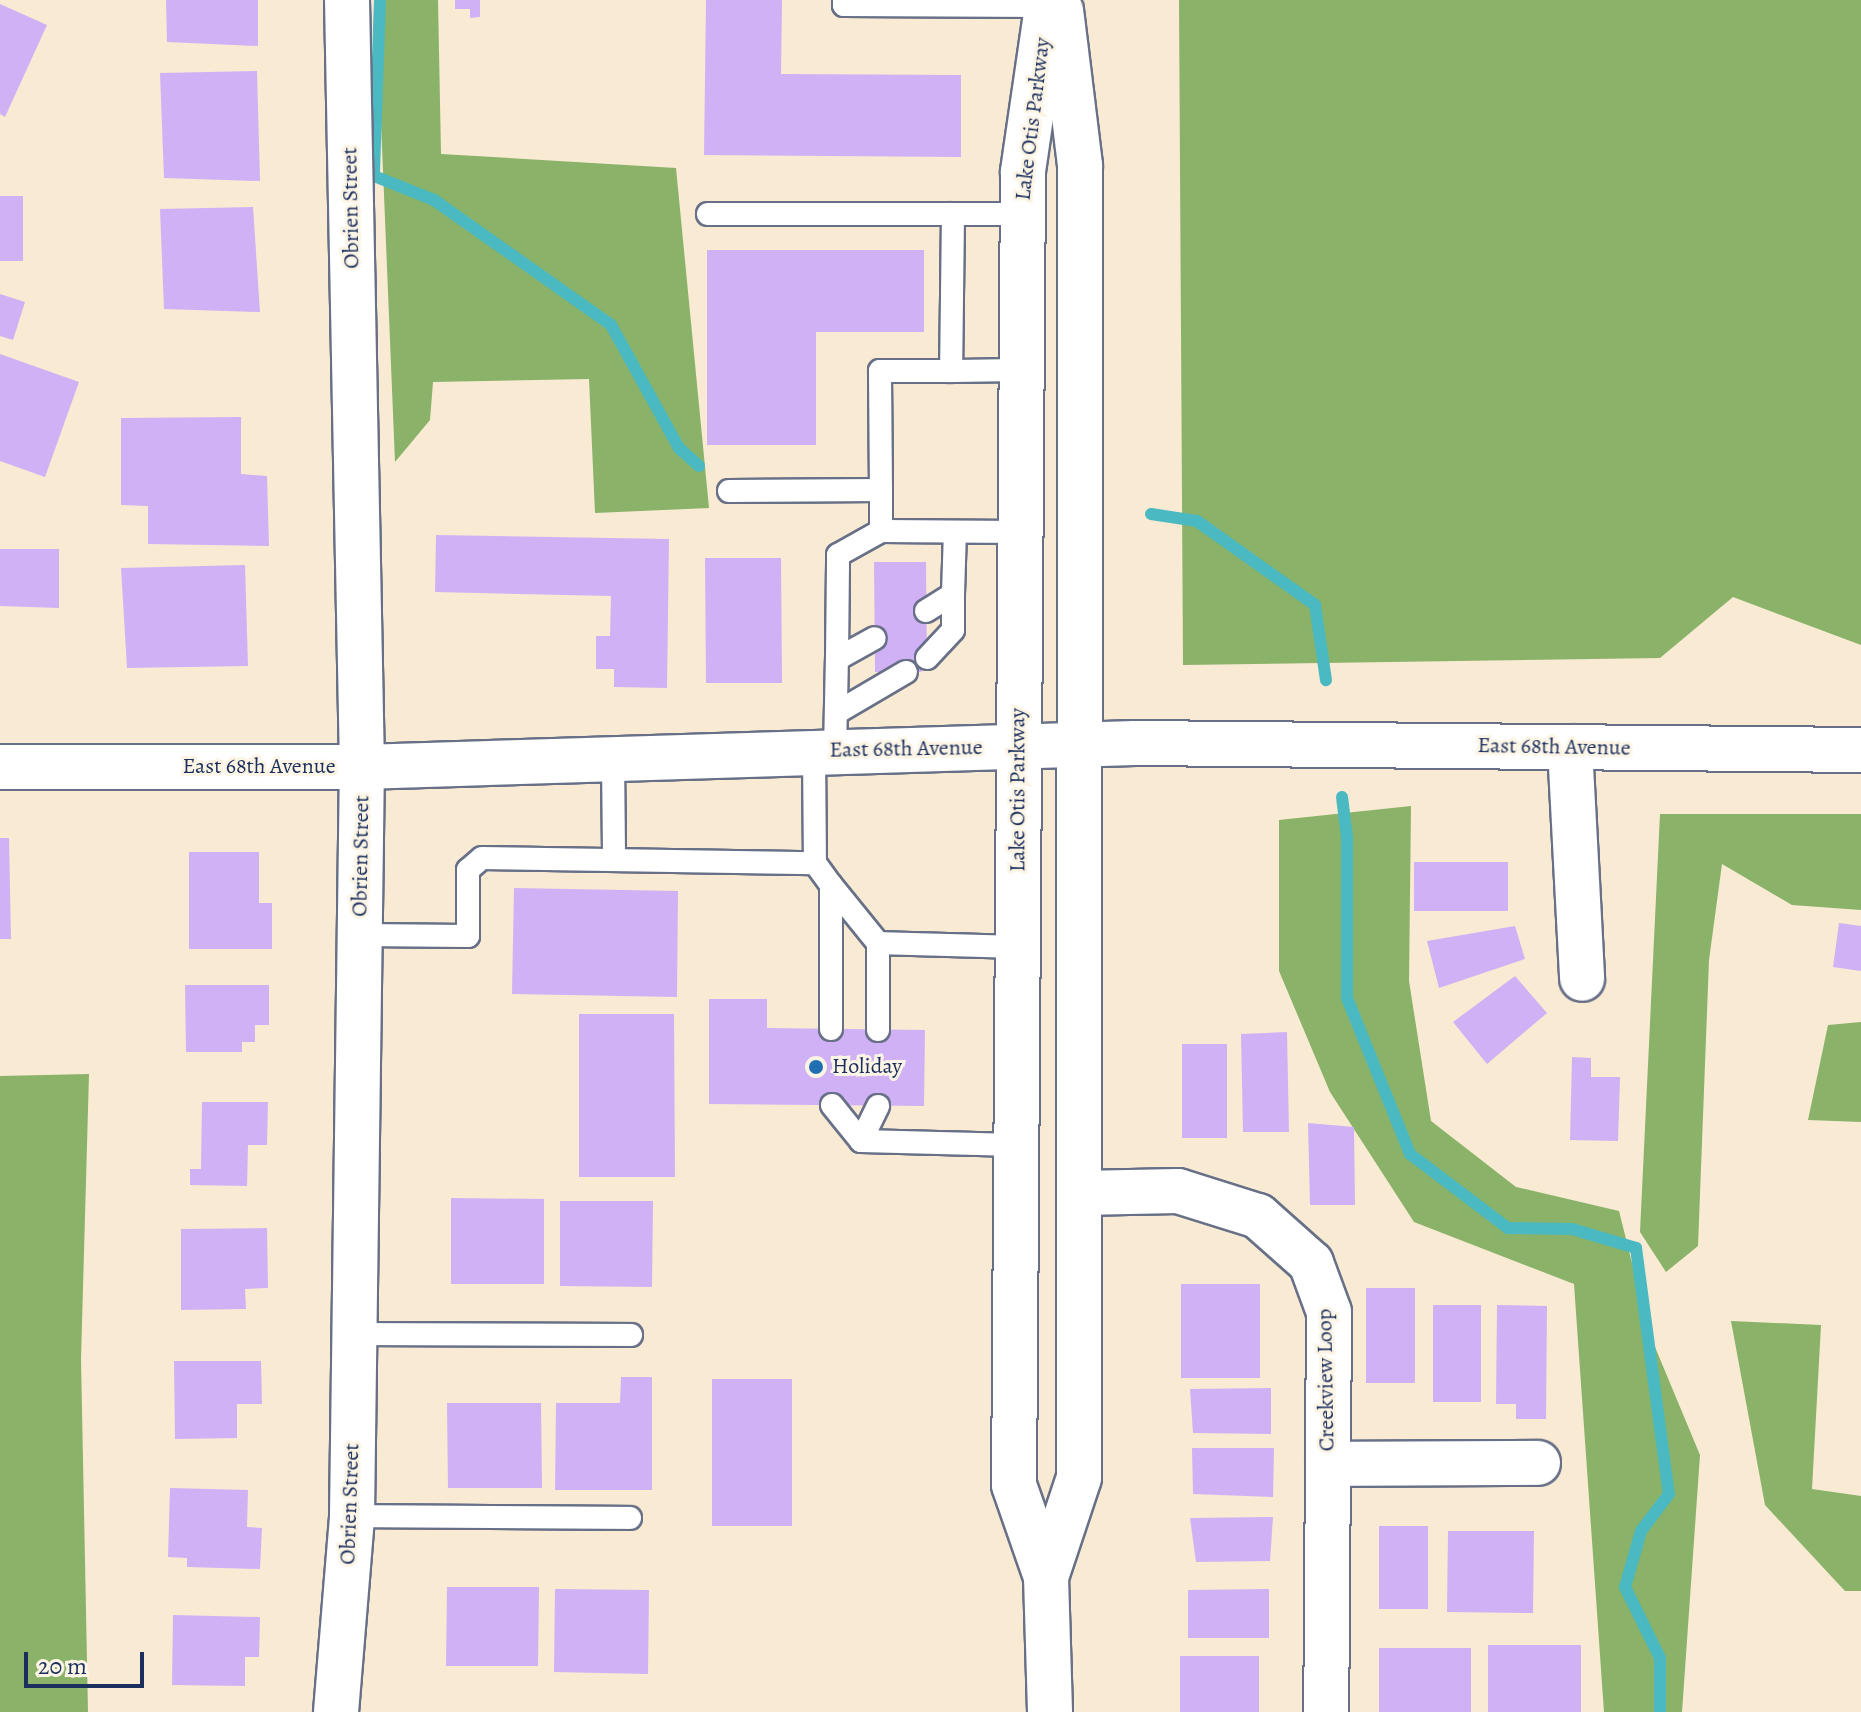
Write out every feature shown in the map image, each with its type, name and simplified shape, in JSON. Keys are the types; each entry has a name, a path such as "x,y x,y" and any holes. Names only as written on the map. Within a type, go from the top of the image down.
{"street":[{"name":"Obrien Street","path":"336,1712 352,1516 362,767 347,0"},
{"name":"Lake Otis Parkway","path":"1050,1712 1046,1577 1014,1485 1023,172 1052,2"},
{"name":"Lake Otis Parkway","path":"1046,1577 1079,1478 1080,165 1052,2"},
{"name":"East 68th Avenue","path":"0,767 362,767 613,758 828,738 1018,747 1081,744 1861,750"},
{"path":"1570,747 1582,979"},
{"name":"Creekview Loop","path":"1080,1193 1178,1191 1258,1216 1311,1263 1329,1312 1326,1712"},
{"name":"Creekview Loop","path":"1328,1464 1538,1463"}],"lane":[{"path":"844,0 844,5 1052,2"},
{"path":"708,214 1023,214"},
{"path":"951,371 953,214"},
{"path":"881,531 880,371 1021,370"},
{"path":"729,491 881,490"},
{"path":"878,1030 878,943 815,863 837,659 838,555 881,531 1020,532"},
{"path":"927,658 953,630 955,532"},
{"path":"926,611 953,594"},
{"path":"837,659 875,638"},
{"path":"828,738 906,672"},
{"path":"613,758 614,860"},
{"path":"360,935 468,936 468,870 482,858 815,863"},
{"path":"831,885 831,1029"},
{"path":"878,943 1017,947"},
{"path":"832,1105 861,1141 1016,1145"},
{"path":"861,1141 878,1106"},
{"path":"354,1334 631,1335"},
{"path":"352,1516 630,1518"}],"green space":[{"path":"376,0 438,0 441,154 676,168 709,508 595,513 589,379 433,382 430,420 395,462"},
{"path":"1179,0 1861,0 1861,645 1733,597 1660,658 1183,665"},
{"path":"1411,806 1409,981 1431,1121 1516,1187 1619,1211 1650,1335 1700,1455 1682,1712 1604,1712 1574,1284 1414,1222 1330,1092 1279,971 1279,820"},
{"path":"1660,814 1861,814 1861,910 1792,905 1722,864 1709,960 1698,1246 1666,1272 1640,1232"},
{"path":"1861,1022 1861,1122 1808,1120 1828,1025"},
{"path":"89,1074 81,1359 88,1712 0,1712 0,1076"},
{"path":"1731,1321 1821,1325 1812,1489 1861,1496 1861,1591 1845,1591 1765,1505"}],"building":[{"path":"166,0 258,0 258,46 167,42"},
{"path":"455,0 480,0 480,17 470,18 470,9 455,9"},
{"path":"706,0 782,0 781,74 961,75 961,157 704,155"},
{"path":"0,4 47,25 5,117 0,114"},
{"path":"257,71 260,181 164,178 160,73"},
{"path":"0,196 23,196 23,261 0,261"},
{"path":"253,207 260,312 164,309 160,209"},
{"path":"707,250 924,250 924,332 816,332 816,445 707,445"},
{"path":"0,294 25,302 13,340 0,336"},
{"path":"0,354 79,382 45,477 0,461"},
{"path":"241,417 241,474 267,476 269,546 148,544 148,506 121,505 121,418"},
{"path":"436,535 669,539 667,688 614,687 614,669 596,669 596,636 610,636 611,596 435,592"},
{"path":"0,549 59,549 59,608 0,606"},
{"path":"705,558 781,558 782,683 706,683"},
{"path":"874,562 926,562 927,666 921,672 875,672"},
{"path":"245,565 248,666 127,668 121,568"},
{"path":"0,838 9,838 11,939 0,939"},
{"path":"189,852 259,852 259,903 272,903 272,949 189,949"},
{"path":"1414,862 1508,862 1508,911 1414,911"},
{"path":"514,888 678,891 677,997 512,994"},
{"path":"1839,923 1861,926 1861,971 1833,967"},
{"path":"1515,926 1525,959 1439,988 1427,941"},
{"path":"1515,976 1547,1013 1487,1064 1453,1022"},
{"path":"185,985 269,985 269,1025 255,1025 255,1042 242,1042 242,1052 186,1052"},
{"name":"Holiday","path":"709,999 767,999 767,1028 925,1030 924,1106 709,1104"},
{"path":"579,1014 674,1014 675,1177 579,1177"},
{"path":"1287,1032 1289,1132 1243,1132 1241,1034"},
{"path":"1182,1044 1227,1044 1227,1138 1182,1138"},
{"path":"1572,1057 1591,1058 1591,1077 1620,1077 1618,1141 1570,1140"},
{"path":"202,1102 268,1102 267,1145 248,1145 247,1186 190,1185 190,1169 201,1169"},
{"path":"1308,1123 1354,1127 1355,1205 1310,1205"},
{"path":"451,1198 544,1199 544,1284 451,1284"},
{"path":"560,1201 653,1201 652,1287 560,1286"},
{"path":"267,1228 268,1288 245,1289 246,1309 181,1310 181,1229"},
{"path":"1181,1284 1260,1284 1260,1378 1181,1378"},
{"path":"1366,1288 1415,1288 1415,1383 1366,1383"},
{"path":"1433,1305 1481,1305 1481,1402 1433,1402"},
{"path":"1497,1305 1547,1306 1546,1419 1516,1419 1516,1404 1496,1404"},
{"path":"174,1361 261,1361 262,1404 237,1404 237,1438 175,1439"},
{"path":"621,1377 652,1377 652,1490 555,1490 556,1403 620,1403"},
{"path":"712,1379 792,1379 792,1526 712,1526"},
{"path":"1271,1388 1271,1434 1193,1433 1190,1389"},
{"path":"447,1403 541,1403 542,1488 448,1488"},
{"path":"1192,1448 1274,1448 1273,1497 1193,1494"},
{"path":"170,1488 248,1490 247,1527 262,1528 260,1569 187,1567 187,1558 168,1557"},
{"path":"1273,1517 1270,1561 1196,1562 1190,1518"},
{"path":"1379,1526 1428,1526 1428,1609 1379,1609"},
{"path":"1448,1531 1534,1531 1533,1613 1447,1612"},
{"path":"447,1587 539,1587 538,1666 446,1666"},
{"path":"555,1589 649,1590 648,1674 554,1672"},
{"path":"1269,1589 1269,1638 1188,1638 1188,1590"},
{"path":"173,1615 260,1617 259,1657 245,1657 245,1686 172,1685"},
{"path":"1488,1645 1581,1645 1581,1712 1488,1712"},
{"path":"1379,1648 1471,1648 1471,1712 1379,1712"},
{"path":"1180,1656 1259,1656 1259,1712 1180,1712"}],"waterway":[{"path":"380,0 374,176 434,200 611,325 679,448 699,466"},
{"path":"1151,514 1197,521 1315,605 1326,680"},
{"path":"1342,797 1347,837 1347,998 1410,1154 1508,1228 1572,1229 1636,1248 1669,1494 1641,1531 1625,1587 1660,1658 1660,1712"}],"place":[{"name":"Holiday","path":"816,1067"}]}
